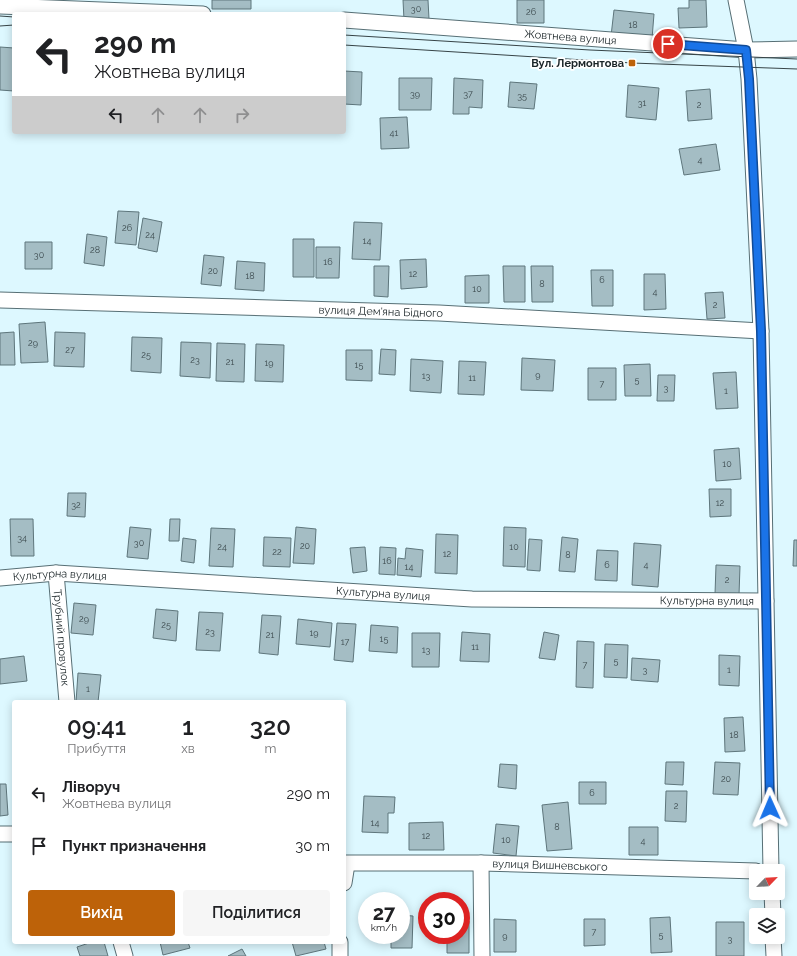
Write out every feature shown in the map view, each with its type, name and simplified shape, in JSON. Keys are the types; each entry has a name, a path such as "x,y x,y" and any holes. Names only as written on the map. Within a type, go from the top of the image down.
{"street":[{"path":"736,0 746,50 749,79 761,331 771,864"},
{"path":"0,6 158,12"},
{"path":"0,10 22,6"},
{"name":"Жовтнева вулиця","path":"346,20 746,50 797,50"},
{"name":"вулиця Дем'яна Бідного","path":"0,300 439,313 761,331"},
{"name":"Культурна вулиця","path":"0,578 56,573 472,599 766,601"},
{"name":"Трубний провулок","path":"56,573 67,700"},
{"path":"0,834 12,834"},
{"path":"481,863 482,956"},
{"name":"вулиця Вишневського","path":"346,864 481,863 749,871"},
{"path":"122,944 125,956"},
{"path":"340,944 340,956"},
{"path":"773,944 774,956"}],"building":[{"path":"212,0 251,0 251,9 212,9"},
{"path":"403,0 428,0 429,19 404,20"},
{"path":"517,0 544,0 544,23 517,23"},
{"path":"689,0 706,0 707,27 679,28 678,8 689,8"},
{"path":"614,10 654,14 652,39 611,36"},
{"path":"0,47 12,48 12,91 0,90"},
{"path":"346,71 362,72 361,105 346,104"},
{"path":"399,78 432,78 431,110 399,110"},
{"path":"454,78 483,80 482,108 469,107 469,114 453,114"},
{"path":"510,82 537,84 534,109 508,107"},
{"path":"628,85 659,88 656,120 626,117"},
{"path":"710,89 712,119 688,121 686,91"},
{"path":"407,117 409,148 381,149 380,118"},
{"path":"716,144 720,170 684,175 679,149"},
{"path":"118,211 139,212 136,245 115,243"},
{"path":"143,218 162,222 157,252 138,248"},
{"path":"354,222 382,223 380,260 352,259"},
{"path":"87,234 107,237 104,266 84,263"},
{"path":"293,239 314,239 314,277 293,277"},
{"path":"25,242 52,242 52,269 25,269"},
{"path":"316,247 340,247 339,278 316,278"},
{"path":"204,255 224,257 221,286 201,284"},
{"path":"426,259 427,287 401,289 400,260"},
{"path":"237,261 265,263 264,291 235,289"},
{"path":"374,266 389,266 388,297 374,296"},
{"path":"503,266 525,266 525,302 504,302"},
{"path":"531,266 553,266 553,302 532,302"},
{"path":"591,270 613,270 613,306 592,306"},
{"path":"644,274 665,274 666,309 644,310"},
{"path":"489,275 489,303 465,303 465,276"},
{"path":"723,292 725,318 707,319 705,293"},
{"path":"45,322 48,362 21,363 19,324"},
{"path":"14,332 15,365 0,365 0,333"},
{"path":"55,332 85,333 84,367 54,366"},
{"path":"132,337 162,338 161,373 131,371"},
{"path":"181,342 211,343 210,378 180,376"},
{"path":"217,343 245,344 244,382 216,381"},
{"path":"256,344 284,345 283,382 255,381"},
{"path":"381,349 396,350 395,375 379,374"},
{"path":"346,350 372,350 372,381 346,380"},
{"path":"522,358 555,360 553,391 521,390"},
{"path":"411,359 443,361 441,393 410,391"},
{"path":"459,361 486,362 484,395 458,394"},
{"path":"650,364 651,396 625,396 624,365"},
{"path":"588,368 616,368 616,400 588,400"},
{"path":"736,372 738,408 716,409 713,373"},
{"path":"658,375 675,375 674,401 657,401"},
{"path":"739,448 741,479 716,481 714,450"},
{"path":"709,489 731,489 731,516 710,517"},
{"path":"68,493 86,493 85,517 67,516"},
{"path":"10,519 33,519 34,556 11,556"},
{"path":"170,519 180,519 179,541 169,541"},
{"path":"130,527 151,529 148,559 127,557"},
{"path":"296,527 316,529 314,564 293,563"},
{"path":"504,527 526,528 525,567 503,566"},
{"path":"211,528 235,529 233,567 209,566"},
{"path":"436,534 458,535 457,574 435,573"},
{"path":"264,537 291,538 290,567 263,566"},
{"path":"562,537 578,539 575,572 559,571"},
{"path":"183,538 196,540 194,563 181,561"},
{"path":"529,539 542,540 540,571 527,570"},
{"path":"794,540 797,540 797,566 793,566"},
{"path":"634,543 661,545 658,587 632,585"},
{"path":"365,547 367,571 353,573 350,548"},
{"path":"380,547 396,548 395,575 379,574"},
{"path":"406,548 423,550 421,577 397,575 398,558 405,559"},
{"path":"597,550 618,551 617,581 595,580"},
{"path":"716,565 740,566 739,595 715,594"},
{"path":"74,603 96,605 93,635 71,633"},
{"path":"156,609 178,611 176,641 153,638"},
{"path":"199,612 223,613 220,651 196,650"},
{"path":"262,615 281,616 278,655 259,653"},
{"path":"298,619 332,623 330,647 296,644"},
{"path":"337,623 356,624 353,662 334,660"},
{"path":"371,625 398,627 397,653 369,651"},
{"path":"462,632 490,634 489,662 460,661"},
{"path":"544,632 559,635 555,660 539,658"},
{"path":"412,633 440,633 439,667 412,667"},
{"path":"577,641 594,642 593,688 576,687"},
{"path":"605,644 628,645 627,678 604,677"},
{"path":"719,655 740,656 739,686 719,685"},
{"path":"24,656 27,681 0,684 0,659"},
{"path":"632,658 660,660 658,682 631,680"},
{"path":"78,673 101,675 98,700 76,700"},
{"path":"743,717 745,751 725,752 724,718"},
{"path":"666,762 684,762 683,785 665,784"},
{"path":"715,762 740,763 738,795 713,794"},
{"path":"500,764 517,765 516,789 498,787"},
{"path":"579,782 606,782 606,804 579,804"},
{"path":"0,784 6,784 8,815 0,816"},
{"path":"666,791 687,791 686,822 665,821"},
{"path":"364,796 395,797 394,813 388,813 388,833 362,832"},
{"path":"568,802 572,849 547,851 542,805"},
{"path":"443,822 444,850 409,850 409,823"},
{"path":"496,824 519,826 516,856 493,853"},
{"path":"629,827 658,827 658,855 629,855"},
{"path":"410,916 413,916 412,948 391,948 391,944 410,944"},
{"path":"670,917 672,952 651,953 650,918"},
{"path":"494,919 516,920 516,952 494,952"},
{"path":"584,919 605,919 605,945 584,946"},
{"path":"716,922 744,922 744,956 716,956"},
{"path":"86,944 105,944 108,956 80,956 77,947"},
{"path":"160,944 189,944 190,948 163,955"},
{"path":"293,944 325,944 326,949 296,956"},
{"path":"447,944 469,944 469,953 447,953"},
{"path":"242,949 246,956 228,956"}],"tram line":[{"path":"0,16 12,17"},
{"path":"0,26 12,25"},
{"path":"346,35 590,50 797,59"},
{"path":"346,45 632,63 797,69"}],"place":[{"name":"Вул. Лермонтова","path":"632,63"}],"route":[{"path":"668,44 746,50 749,79 761,331 770,808"}]}
